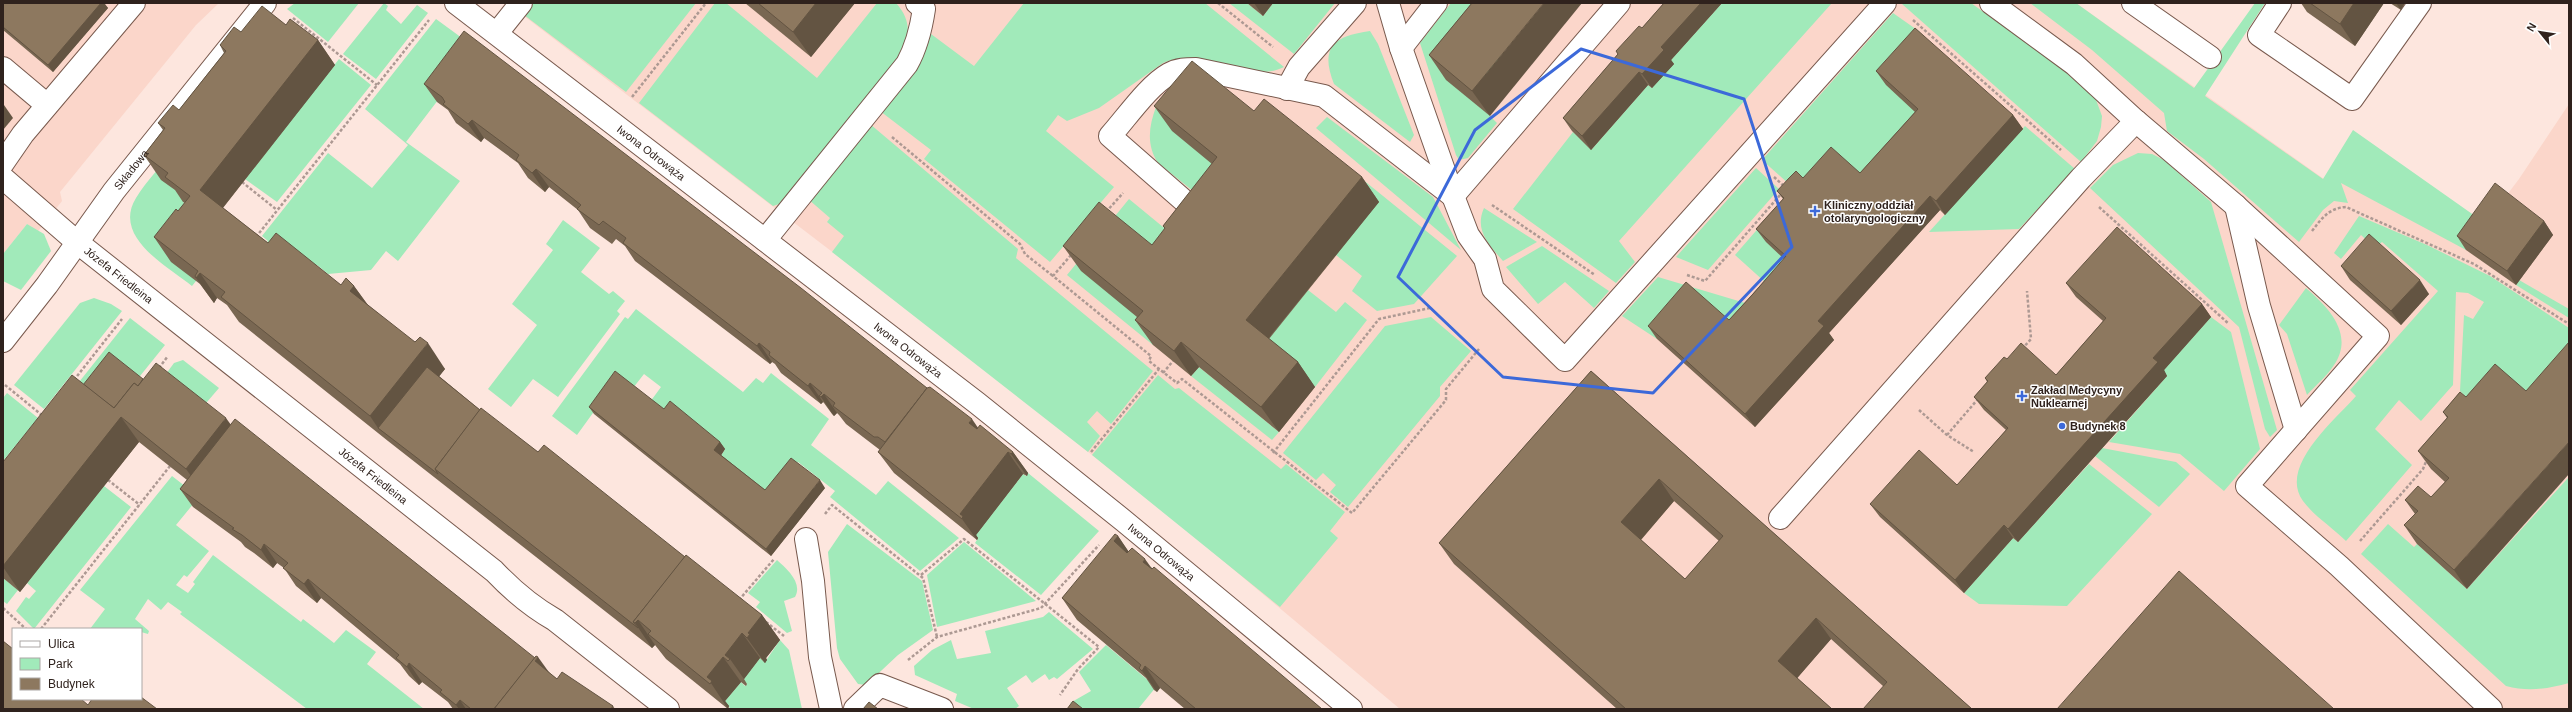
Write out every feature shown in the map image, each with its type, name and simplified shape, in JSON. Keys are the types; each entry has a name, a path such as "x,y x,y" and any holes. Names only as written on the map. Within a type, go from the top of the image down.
{"street":[{"path":"3,163 47,105 134,3"},
{"name":"Składowa","path":"3,341 78,243 114,191 265,3"},
{"name":"Iwona Odrowąża","path":"456,3 560,81 587,105 613,123 765,240 1071,478 1352,709"},
{"path":"497,33 521,3"},
{"path":"765,240 914,52 922,27 924,9 917,3"},
{"path":"1287,89 1299,67 1355,3"},
{"path":"1388,3 1401,48 1459,190 1468,235 1485,259 1493,289 1565,360 1885,3"},
{"path":"1401,48 1436,3"},
{"path":"1459,190 1619,3"},
{"path":"1991,3 2074,64 2136,121 2236,206 2378,336 2247,486 2339,566 2491,709"},
{"path":"2133,3 2210,57"},
{"path":"2280,3 2259,35 2352,99 2420,3"},
{"path":"3,68 47,105"},
{"path":"1190,206 1110,136 1158,81 1181,69 1196,69 1324,96 1459,190"},
{"path":"1780,518 2022,245 2136,121"},
{"name":"Józefa Friedleina","path":"3,178 78,243 494,571 510,588 535,608 555,620 668,709"},
{"path":"2236,206 2259,306 2296,430"},
{"path":"806,538 813,581 820,657 831,709"},
{"path":"855,709 880,685 942,709"}],"path":[{"path":"613,123 706,3"},
{"path":"1218,3 1299,67"},
{"path":"252,242 432,16"},
{"path":"1909,16 2066,155"},
{"path":"291,17 378,85"},
{"path":"866,114 1020,244 1025,254 1151,356 1149,361 1177,383 1182,379 1352,513 1446,400 1446,389 1479,349"},
{"path":"1652,263 1705,281 1786,188 1750,155"},
{"path":"242,182 277,210"},
{"path":"1459,190 1624,295"},
{"path":"1103,217 1123,193"},
{"path":"2096,204 2234,328"},
{"path":"2293,257 2324,216 2336,208 2346,207 2474,264 2569,324"},
{"path":"2021,351 2031,339 2022,245"},
{"path":"1052,276 1072,252"},
{"path":"1273,452 1379,319 1430,308"},
{"path":"73,381 126,315"},
{"path":"158,370 172,352"},
{"path":"1163,372 1173,361"},
{"path":"1071,478 1159,369"},
{"path":"5,385 44,418"},
{"path":"1895,389 1947,434 1974,452"},
{"path":"1947,434 1984,393"},
{"path":"39,423 49,412"},
{"path":"2359,542 2423,469 2429,455"},
{"path":"42,628 170,466"},
{"path":"108,480 140,505"},
{"path":"744,604 738,600 775,558 806,538 832,505 921,575 937,636"},
{"path":"921,575 964,539 1100,647 1078,669 1060,695"},
{"path":"880,685 937,636 1041,608 1101,542"},
{"path":"3,608 25,628"},
{"path":"762,619 785,638"}],"highlighted area":[{"path":"1581,49 1744,99 1792,247 1653,393 1503,377 1398,277 1475,130"}],"shaded area":[{"path":"3,3 219,3 196,25 60,192 62,201 39,230 37,232 27,224 3,254"},
{"path":"507,3 2076,3 2324,179 2341,182 2466,249 2519,179 2569,104 2569,709 1400,709 1190,533 950,342"}],"green space":[{"path":"295,3 359,3 328,42 287,9"},
{"path":"384,3 388,6 386,10 401,24 417,5 428,13 376,79 343,54"},
{"path":"534,3 696,3 626,92 524,15"},
{"path":"715,3 726,3 817,78 877,3 896,3 906,18 908,33 904,48 896,64 779,204 773,206 639,103"},
{"path":"1024,3 1205,3 1284,67 1270,71 1255,72 1194,59 1178,59 1163,63 1099,108 1067,121 1058,115 1046,131 1114,187 1050,262 924,159 931,150 880,111 928,42 931,34 974,66"},
{"path":"1229,3 1247,3 1263,16 1273,3 1335,3 1294,54"},
{"path":"1451,3 1510,3 1490,116 1497,123 1468,158 1459,160 1456,155 1420,43"},
{"path":"1722,3 1832,3 1619,241 1635,262 1616,283 1513,209 1573,132 1592,149 1648,85 1652,88 1670,61"},
{"path":"1971,3 2065,71 2095,97 2102,116 2101,127 2097,141 2081,162 1902,4"},
{"path":"2030,3 2076,3 2194,88 2255,3 2265,3 2205,96 2323,179 2353,130 2485,223 2466,250 2341,183 2348,203 2334,201 2323,210 2299,242 2204,159 2167,131 2164,113 2092,50"},
{"path":"1893,13 1920,32 1927,123 1870,187 1798,192 1762,160"},
{"path":"436,19 477,49 406,142 460,181 398,261 386,251 371,270 328,274 317,265 311,272 261,249 268,241 262,236 328,153 372,188 408,145 365,109"},
{"path":"1370,31 1378,44 1414,135 1410,142 1334,84 1328,60 1333,45 1339,40 1348,36"},
{"path":"339,59 371,85 277,202 245,179"},
{"path":"1156,107 1235,182 1160,336 1153,345 1067,275 1129,199 1174,236 1203,199 1158,163 1154,156 1150,142 1150,128"},
{"path":"1327,117 1433,197 1461,250 1316,128"},
{"path":"870,124 1018,249 1016,258 1153,371 1111,424 1097,411 1087,422 1100,436 1088,452 832,252 844,236 827,222 830,218 808,199"},
{"path":"2025,126 2075,169 2019,229 1929,232"},
{"path":"176,148 185,198 183,202 208,222 196,281 192,286 157,260 146,249 137,238 131,225 130,212 140,191"},
{"path":"1330,153 1457,256 1414,304 1377,311 1352,291 1362,276 1336,255"},
{"path":"2138,153 2152,154 2164,160 2211,202 2277,430 2270,437 2265,429 2239,327 2090,188 2113,165"},
{"path":"1756,168 1779,189 1708,270 1676,257"},
{"path":"1782,201 1794,211 1796,270 1776,292 1735,255"},
{"path":"1484,208 1537,242 1503,261 1484,237 1481,216"},
{"path":"2359,216 2427,245 2490,276 2569,328 2569,374 2481,413 2460,391 2464,315 2473,319 2484,302 2468,293 2456,292 2453,385 2421,421 2399,400 2375,429 2412,465 2346,541 2313,512 2303,501 2297,488 2298,474 2303,459 2323,431 2356,396 2350,390 2438,291 2382,242 2375,248 2361,235 2341,259 2334,253"},
{"path":"563,220 600,248 581,272 609,294 613,291 625,301 617,311 620,314 558,397 533,379 511,407 488,389 537,325 512,304 553,250 546,244"},
{"path":"27,224 44,234 51,251 21,290 3,281 3,254"},
{"path":"1542,246 1609,291 1594,308 1565,282 1538,304 1506,267"},
{"path":"1658,277 1762,308 1738,334 1696,296 1657,339 1622,316"},
{"path":"2519,280 2569,309 2569,318 2516,285"},
{"path":"2306,288 2323,304 2336,322 2342,343 2340,354 2334,365 2325,377 2307,395 2287,334 2279,325"},
{"path":"1308,290 1336,312 1345,302 1367,320 1315,387 1263,345"},
{"path":"94,298 111,304 122,311 44,409 14,385 80,303"},
{"path":"636,309 743,392 756,378 763,383 771,373 829,419 811,445 876,495 888,481 959,538 920,571 830,497 835,491 798,462 770,498 720,457 725,449 669,416 650,402 661,387 644,374 633,388 619,377 577,435 552,416 625,317 628,319"},
{"path":"1431,317 1471,351 1440,387 1440,396 1348,507 1330,492 1336,485 1323,473 1316,480 1283,453 1385,326"},
{"path":"2211,317 2231,332 2260,449 2224,491 2180,454 2109,442 2167,376 2162,372"},
{"path":"130,318 165,345 136,381 52,416"},
{"path":"183,360 219,388 201,409 152,393 174,363"},
{"path":"1199,367 1279,432 1272,440 1191,376"},
{"path":"1158,375 1175,389 1179,388 1281,469 1286,464 1345,512 1330,531 1338,538 1280,607 1092,455"},
{"path":"7,393 38,418 3,461 3,398"},
{"path":"2102,448 2176,462 2190,474 2159,507 2095,456"},
{"path":"2089,464 2152,514 2067,606 1979,604 1964,593 2013,538 2018,542"},
{"path":"1028,473 1099,531 1041,595 975,543 978,538 975,536 1023,474 1026,476"},
{"path":"172,476 199,497 176,525 209,551 187,577 184,575 176,585 188,593 195,584 193,582 213,555 301,622 303,619 334,643 346,630 376,652 367,664 424,709 307,709 180,614 182,612 168,602 161,610 148,599 135,619 149,631 148,634 142,632 142,628 91,628 105,609 80,590"},
{"path":"2569,477 2569,683 2538,689 2522,689 2506,686 2361,554 2388,524 2414,547 2417,544 2467,589"},
{"path":"104,486 131,507 35,628 33,628 16,611 26,597 29,599 36,591 27,583"},
{"path":"847,524 922,581 933,630 898,655 866,685 858,684 840,659 837,648 828,552"},
{"path":"964,542 1036,601 937,627 927,575"},
{"path":"777,560 793,577 797,587 795,597 784,601 792,631 787,633 756,607 760,602 748,593"},
{"path":"3,578 18,590 7,604 3,601"},
{"path":"1049,612 1093,649 1057,679 1054,677 1049,680 1045,674 1032,683 1026,675 1007,688 1019,706 1015,709 974,709 955,701 957,694 915,675 914,666 932,650 951,640 957,659 991,653 985,631 1043,617"},
{"path":"780,640 789,650 802,709 731,709 724,702 741,682 745,686 747,684 743,680 760,658 765,662"},
{"path":"1106,645 1156,687 1138,709 1079,709 1070,703 1091,691 1079,672"}],"building":[{"path":"3,3 101,3 48,65 3,27"},
{"path":"758,3 816,3 793,32"},
{"path":"1472,3 1544,3 1472,91 1429,55"},
{"path":"1664,3 1701,3 1661,47 1664,50 1642,74 1639,72 1582,136 1563,118 1618,54 1616,51 1639,26 1642,28"},
{"path":"2310,3 2354,3 2340,24"},
{"path":"262,6 286,25 290,19 318,40 200,190 268,243 276,233 341,285 346,278 354,286 350,291 415,342 420,337 428,343 370,416 221,297 225,292 200,273 196,278 195,276 198,271 154,237 176,209 178,211 190,196 165,177 168,173 144,155 165,128 158,123 173,105 179,110 226,51 220,45 234,27 241,32"},
{"path":"1915,28 2013,115 1936,201 1930,196 1818,321 1824,326 1745,414 1648,326 1686,282 1729,320 1753,294 1786,256 1756,229 1784,198 1777,191 1796,171 1803,178 1831,147 1860,173 1918,109 1876,71"},
{"path":"464,31 801,288 927,388 885,442 878,437 874,437 833,406 835,403 824,394 821,397 819,396 822,393 810,383 808,386 769,355 770,352 759,343 757,346 623,243 626,238 603,221 599,225 577,209 581,205 536,169 532,173 516,160 519,155 472,120 468,124 443,104 445,102 442,97 424,84"},
{"path":"1192,61 1254,111 1264,99 1362,177 1246,320 1298,362 1261,407 1181,342 1174,351 1135,320 1143,311 1063,246 1099,202 1152,245 1165,228 1163,226 1217,157 1154,106"},
{"path":"2495,183 2544,221 2507,271 2457,236"},
{"name":"Budynek 8","path":"2117,227 2202,304 2153,358 2158,362 2008,529 2004,525 1955,580 1870,504 1919,450 1957,485 2008,428 1974,397 1988,381 1985,378 2004,357 2007,359 2021,343 2056,375 2106,318 2066,283"},
{"path":"2369,234 2420,280 2391,311 2341,266"},
{"path":"2569,342 2569,442 2454,570 2404,525 2418,511 2405,500 2418,486 2431,497 2449,478 2418,451 2448,417 2443,412 2460,392 2466,397 2495,364 2526,391"},
{"path":"109,352 143,379 138,386 134,383 114,408 83,385"},
{"path":"156,363 226,418 186,469 121,417 3,566 3,462 72,375 114,408 134,383 138,386"},
{"path":"427,367 480,410 435,469 438,474 378,428"},
{"path":"615,371 664,409 670,401 720,442 714,450 765,490 791,458 820,480 766,549 589,407"},
{"path":"1591,371 1972,709 1863,709 1887,682 1816,618 1778,661 1832,709 1626,709 1439,543","holes":["1659,479 1723,536 1685,579 1621,522"]},
{"path":"930,387 972,419 969,423 977,429 980,425 1013,452 1011,454 1008,452 960,514 963,516 962,519 878,452 927,388"},
{"path":"481,408 538,452 544,445 685,557 633,622 638,628 435,469"},
{"path":"235,419 535,658 494,709 471,709 460,700 456,705 440,692 442,690 409,663 407,667 396,658 399,655 308,579 304,584 283,568 288,563 264,544 261,550 232,529 234,528 180,489"},
{"path":"1115,534 1118,536 1114,541 1127,553 1132,548 1145,559 1143,562 1152,569 1154,567 1322,709 1196,709 1145,666 1142,671 1139,668 1141,665 1062,598"},
{"path":"686,555 762,615 748,633 750,634 747,638 742,633 725,655 730,659 728,661 723,657 707,677 712,681 710,684 648,634 651,631 638,620 635,623 633,622"},
{"path":"2179,571 2334,709 2057,709"},
{"path":"3,641 12,648 12,700 82,700 88,705 91,700 142,700 142,698 157,709 3,709"},
{"path":"536,656 538,657 535,661 557,679 562,672 613,706 611,709 494,709"},
{"path":"1073,701 1083,709 1067,709"},
{"path":"869,702 878,709 863,709"}],"place":[{"name":"Kliniczny oddział otolaryngologiczny","path":"1815,211"},
{"name":"Zakład Medycyny Nuklearnej","path":"2022,396"},
{"name":"Budynek 8","path":"2062,426"}]}
